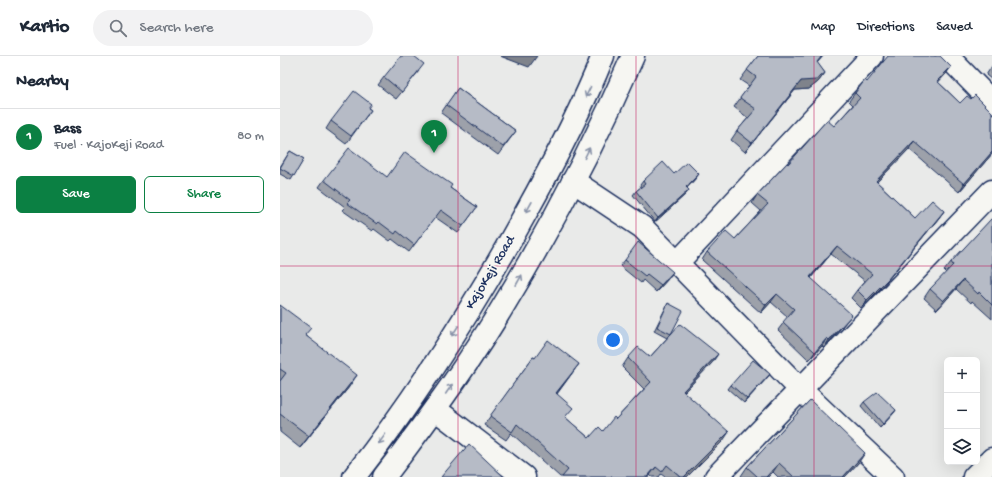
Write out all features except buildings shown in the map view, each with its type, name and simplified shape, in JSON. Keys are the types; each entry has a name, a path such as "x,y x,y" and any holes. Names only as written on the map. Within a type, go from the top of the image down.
{"street":[{"name":"KajoKeji Road","path":"354,477 424,380 488,280 552,166 603,56"},
{"name":"KajoKeji Road","path":"384,477 435,409 505,304 573,181 633,56"},
{"path":"678,262 872,56"},
{"path":"947,56 992,102"},
{"path":"573,181 642,227 678,262 800,389 893,477"},
{"path":"716,477 992,191"},
{"path":"435,409 524,477"},
{"path":"974,477 992,459"}],"place":[{"name":"Bass","path":"434,153"}]}
